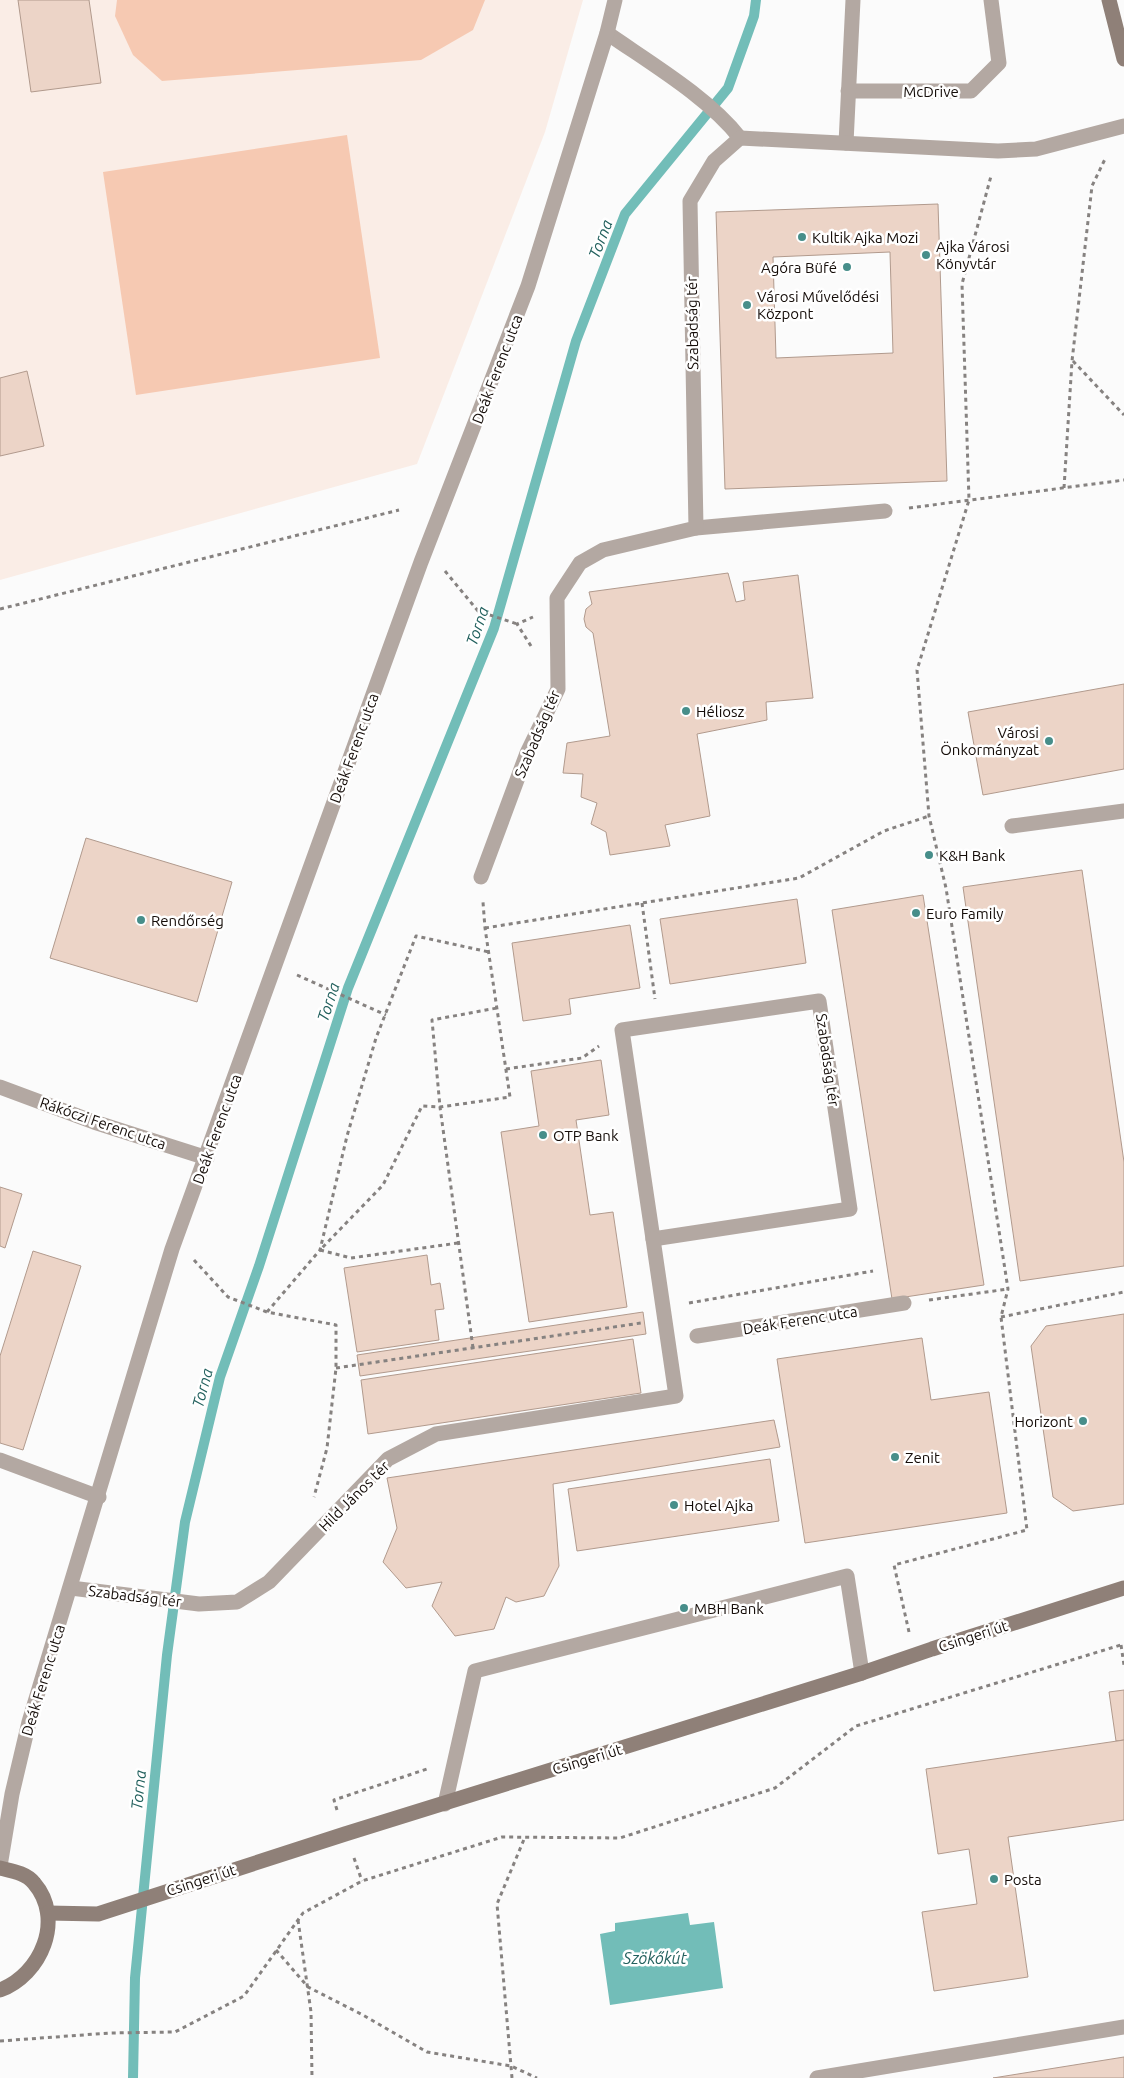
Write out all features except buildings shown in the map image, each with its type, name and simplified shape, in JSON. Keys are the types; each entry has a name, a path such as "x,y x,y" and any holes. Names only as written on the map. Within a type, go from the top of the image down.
{"main road":[{"path":"1110,0 1124,59"},
{"name":"Csingeri út","path":"48,1913 98,1914 184,1885 862,1674 914,1655 1124,1588"},
{"path":"0,1867 24,1875 34,1883 48,1913 48,1932 39,1957 32,1968 18,1981 1,1992"}],"street":[{"name":"Deák Ferenc utca","path":"0,1867 12,1794 29,1722 172,1249 207,1158 421,562 528,286 607,34 615,0"},
{"path":"846,143 853,0"},
{"name":"McDrive","path":"848,91 971,90 999,63 992,0"},
{"path":"607,34 687,89 736,132 846,143 998,151 1036,149 1122,126"},
{"name":"Szabadság tér","path":"696,528 690,201 714,161 736,132"},
{"name":"Szabadság tér","path":"482,877 527,754 558,689 557,598 580,563 603,550 696,528 885,511"},
{"path":"1012,826 1124,812"},
{"name":"Szabadság tér","path":"622,1030 819,1000 850,1210 653,1239"},
{"path":"622,1030 664,1314"},
{"name":"Rákóczi Ferenc utca","path":"0,1087 94,1122 207,1158"},
{"name":"Deák Ferenc utca","path":"697,1336 904,1304"},
{"name":"Hild János tér","path":"199,1604 237,1602 269,1582 388,1459 436,1434 676,1396 664,1314"},
{"path":"0,1460 98,1497"},
{"path":"445,1804 475,1671 847,1576 862,1674"},
{"name":"Szabadság tér","path":"71,1588 199,1604"},
{"path":"817,2078 1124,2027"}],"path":[{"path":"1064,488 1072,361 1092,186 1122,126"},
{"path":"914,1655 894,1565 1027,1530 1001,1317 1008,1289 946,888 929,816 917,670 969,500 962,284 998,151"},
{"path":"1072,361 1124,415"},
{"path":"885,511 1124,480"},
{"path":"0,609 399,510"},
{"path":"421,562 444,570 478,611 517,624"},
{"path":"267,1312 320,1250 383,1185 422,1106 440,1107 510,1097 485,928 799,878 884,831 929,816"},
{"path":"642,903 658,1025"},
{"path":"320,1250 347,1136 376,1038 416,936 489,952"},
{"path":"324,987 386,1014"},
{"path":"473,1348 440,1107 432,1020 497,1008"},
{"path":"506,1069 582,1058 622,1030"},
{"path":"320,1250 351,1258 458,1243"},
{"path":"172,1249 195,1260 228,1297 267,1312 336,1325 336,1368 327,1448 312,1503"},
{"path":"336,1368 638,1324 691,1302 873,1271"},
{"path":"904,1304 1008,1289"},
{"path":"1001,1317 1124,1292"},
{"path":"0,2041 110,2033 175,2032 244,1996 303,1913 362,1881 502,1837 620,1838 775,1788 856,1726 1122,1644 1124,1665"},
{"path":"512,2078 497,1904 525,1837"},
{"path":"298,1920 311,2012 312,2078"},
{"path":"276,1950 308,1987 363,2015 427,2052 510,2066 536,2078"}],"shaded area":[{"path":"0,0 583,0 545,132 417,464 0,580"},
{"path":"117,0 485,0 473,30 421,60 162,81 133,55 115,16"},
{"path":"347,135 380,358 136,395 103,172"}],"water":[{"name":"Szökőkút","path":"688,1913 690,1925 714,1922 723,1988 610,2005 600,1934 615,1931 615,1923"}],"waterway":[{"name":"Torna","path":"133,2078 135,1978 167,1655 185,1522 220,1377 259,1266 348,988 494,628 576,341 625,214 728,88 754,16 756,0"}],"place":[{"name":"Kultik Ajka Mozi","path":"802,237"},
{"name":"Ajka Városi Könyvtár","path":"926,255"},
{"name":"Agóra Büfé","path":"847,267"},
{"name":"Városi Művelődési Központ","path":"747,305"},
{"name":"Héliosz","path":"686,711"},
{"name":"Városi Önkormányzat","path":"1049,741"},
{"name":"K&H Bank","path":"929,855"},
{"name":"Euro Family","path":"916,913"},
{"name":"Rendőrség","path":"141,920"},
{"name":"OTP Bank","path":"543,1135"},
{"name":"Horizont","path":"1083,1421"},
{"name":"Zenit","path":"895,1457"},
{"name":"Hotel Ajka","path":"674,1505"},
{"name":"MBH Bank","path":"684,1608"},
{"name":"Posta","path":"994,1879"}]}
